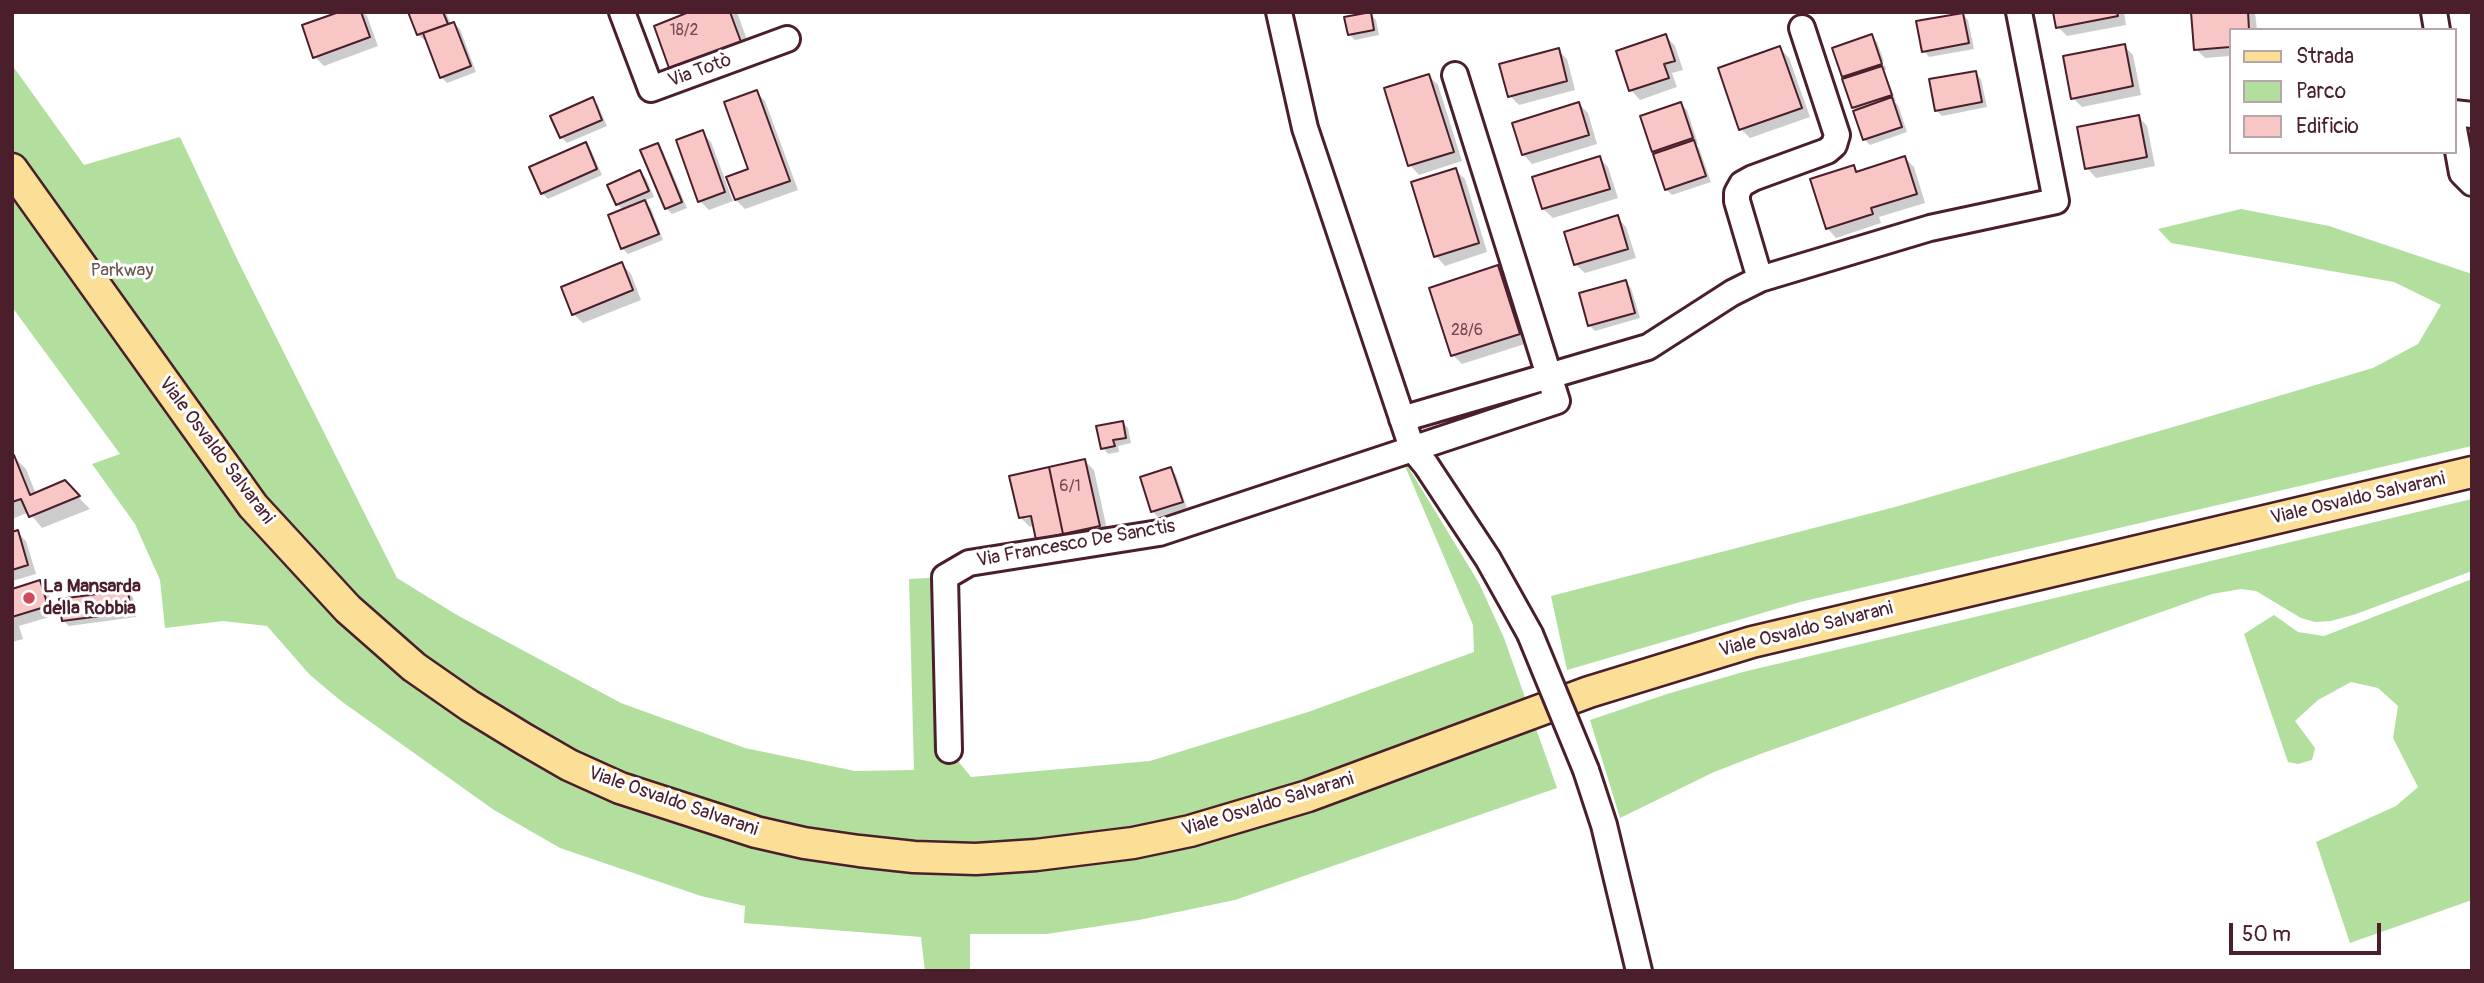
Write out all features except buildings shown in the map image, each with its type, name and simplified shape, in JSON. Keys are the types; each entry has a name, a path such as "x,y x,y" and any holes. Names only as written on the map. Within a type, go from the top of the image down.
{"main road":[{"name":"Viale Osvaldo Salvarani","path":"12,169 253,506 348,609 414,667 524,739 569,765 620,788 756,832 804,843 859,851 914,857 975,859 1121,845 1190,831 1308,796 1589,692 1740,646 1827,623 2472,472"}],"street":[{"name":"Via Totò","path":"622,12 651,89 787,39"},
{"path":"1279,12 1304,128 1412,448 1488,559 1530,634 1586,769 1604,825 1639,971"},
{"path":"1402,419 1648,347 1732,293 1760,279 1930,228 2056,201 2019,12"},
{"path":"1760,279 1737,201 1737,192 1742,184 1753,178 1827,151 1835,145 1838,135 1802,28"},
{"path":"1412,448 1557,401 1455,75"},
{"path":"2456,140 2462,173 2472,183"},
{"name":"Via Francesco De Sanctis","path":"949,750 945,577 969,563 1159,533 1412,448"}],"green space":[{"name":"Parkway","path":"12,65 84,165 180,137 238,261 397,578 457,615 621,703 745,748 855,771 914,770 909,579 945,577 949,750 971,777 1150,761 1308,712 1474,652 1473,625 1399,452 1479,583 1504,638 1557,788 1235,900 1139,920 1047,934 970,934 970,971 925,971 921,937 744,923 745,906 701,896 560,848 494,810 341,701 310,675 267,626 223,621 165,628 160,580 135,524 92,464 120,454 12,307"},
{"path":"2241,209 2329,226 2472,274 2472,446 1800,602 1567,670 1551,596 1895,507 2194,421 2373,368 2418,344 2441,305 2394,282 2171,243 2158,229"},
{"path":"2472,499 2472,571 2331,621 2315,622 2301,618 2256,591 2241,589 2212,594 1763,753 1714,772 1620,818 1590,720 1743,672"},
{"path":"2472,579 2472,900 2350,943 2316,842 2396,806 2418,787 2393,738 2398,706 2378,688 2351,682 2318,700 2295,721 2315,748 2312,760 2298,764 2288,762 2244,634 2274,615 2298,632 2324,636"}],"place":[{"name":"La Mansarda della Robbia","path":"29,598"}]}
